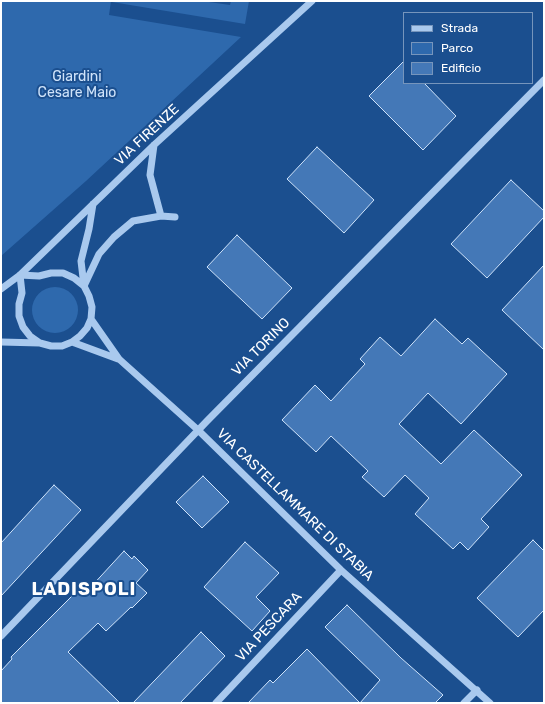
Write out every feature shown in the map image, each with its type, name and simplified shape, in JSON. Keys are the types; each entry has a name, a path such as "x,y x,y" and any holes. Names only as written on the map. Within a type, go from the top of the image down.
{"street":[{"name":"VIA FIRENZE","path":"1,289 20,275 154,145 312,1"},
{"name":"VIA TORINO","path":"1,636 198,430 544,80"},
{"path":"154,145 150,175 161,216"},
{"path":"84,286 81,261 89,229 93,204"},
{"path":"84,286 99,254 114,237 133,221 161,216 175,217"},
{"path":"1,342 40,343 51,346 62,346 72,342 80,336 91,319 92,308 90,296 84,286 74,278 63,273 51,273 39,276 20,275 22,293 19,304 19,316 23,327 30,336 40,343"},
{"name":"VIA CASTELLAMMARE DI STABIA","path":"91,319 119,359 198,430 341,570 490,703"},
{"path":"72,342 119,359"},
{"name":"VIA PESCARA","path":"216,703 341,570"},
{"path":"464,703 476,690"}],"green space":[{"name":"Giardini Cesare Maio","path":"1,1 111,1 109,15 241,37 86,181 1,256"},
{"path":"112,1 202,1 230,5 231,1 249,1 245,24"},
{"path":"55,287 68,291 74,297 78,310 74,323 68,329 55,333 42,329 36,323 32,310 36,297 42,291"}],"building":[{"path":"403,62 403,84 425,84 456,116 423,150 369,96"},
{"path":"317,147 374,200 344,233 287,179"},
{"path":"511,180 544,211 544,217 487,278 451,244"},
{"path":"237,235 292,288 262,319 207,267"},
{"path":"544,265 544,350 502,310"},
{"path":"435,319 462,344 468,338 507,374 461,424 428,393 399,424 441,464 474,430 522,475 481,519 489,527 468,550 460,542 453,549 415,514 429,498 405,475 384,497 362,477 368,471 331,436 316,452 282,420 315,385 331,401 365,364 360,359 380,337 401,356"},
{"path":"203,476 229,502 202,528 176,502"},
{"path":"54,485 81,510 1,596 1,543"},
{"path":"533,540 544,551 544,610 518,637 477,598"},
{"path":"245,542 279,573 256,597 270,611 252,631 204,587"},
{"path":"124,551 132,559 134,556 148,570 136,583 147,593 106,631 98,623 68,652 120,703 1,703 1,671 12,659 11,657 84,584 89,589"},
{"path":"347,605 401,658 443,695 435,703 360,703 380,680 325,627"},
{"path":"201,632 225,656 180,703 133,703"},
{"path":"307,649 360,703 248,703 270,680 273,683"}],"district":[{"name":"LADISPOLI","path":"84,590"}]}
